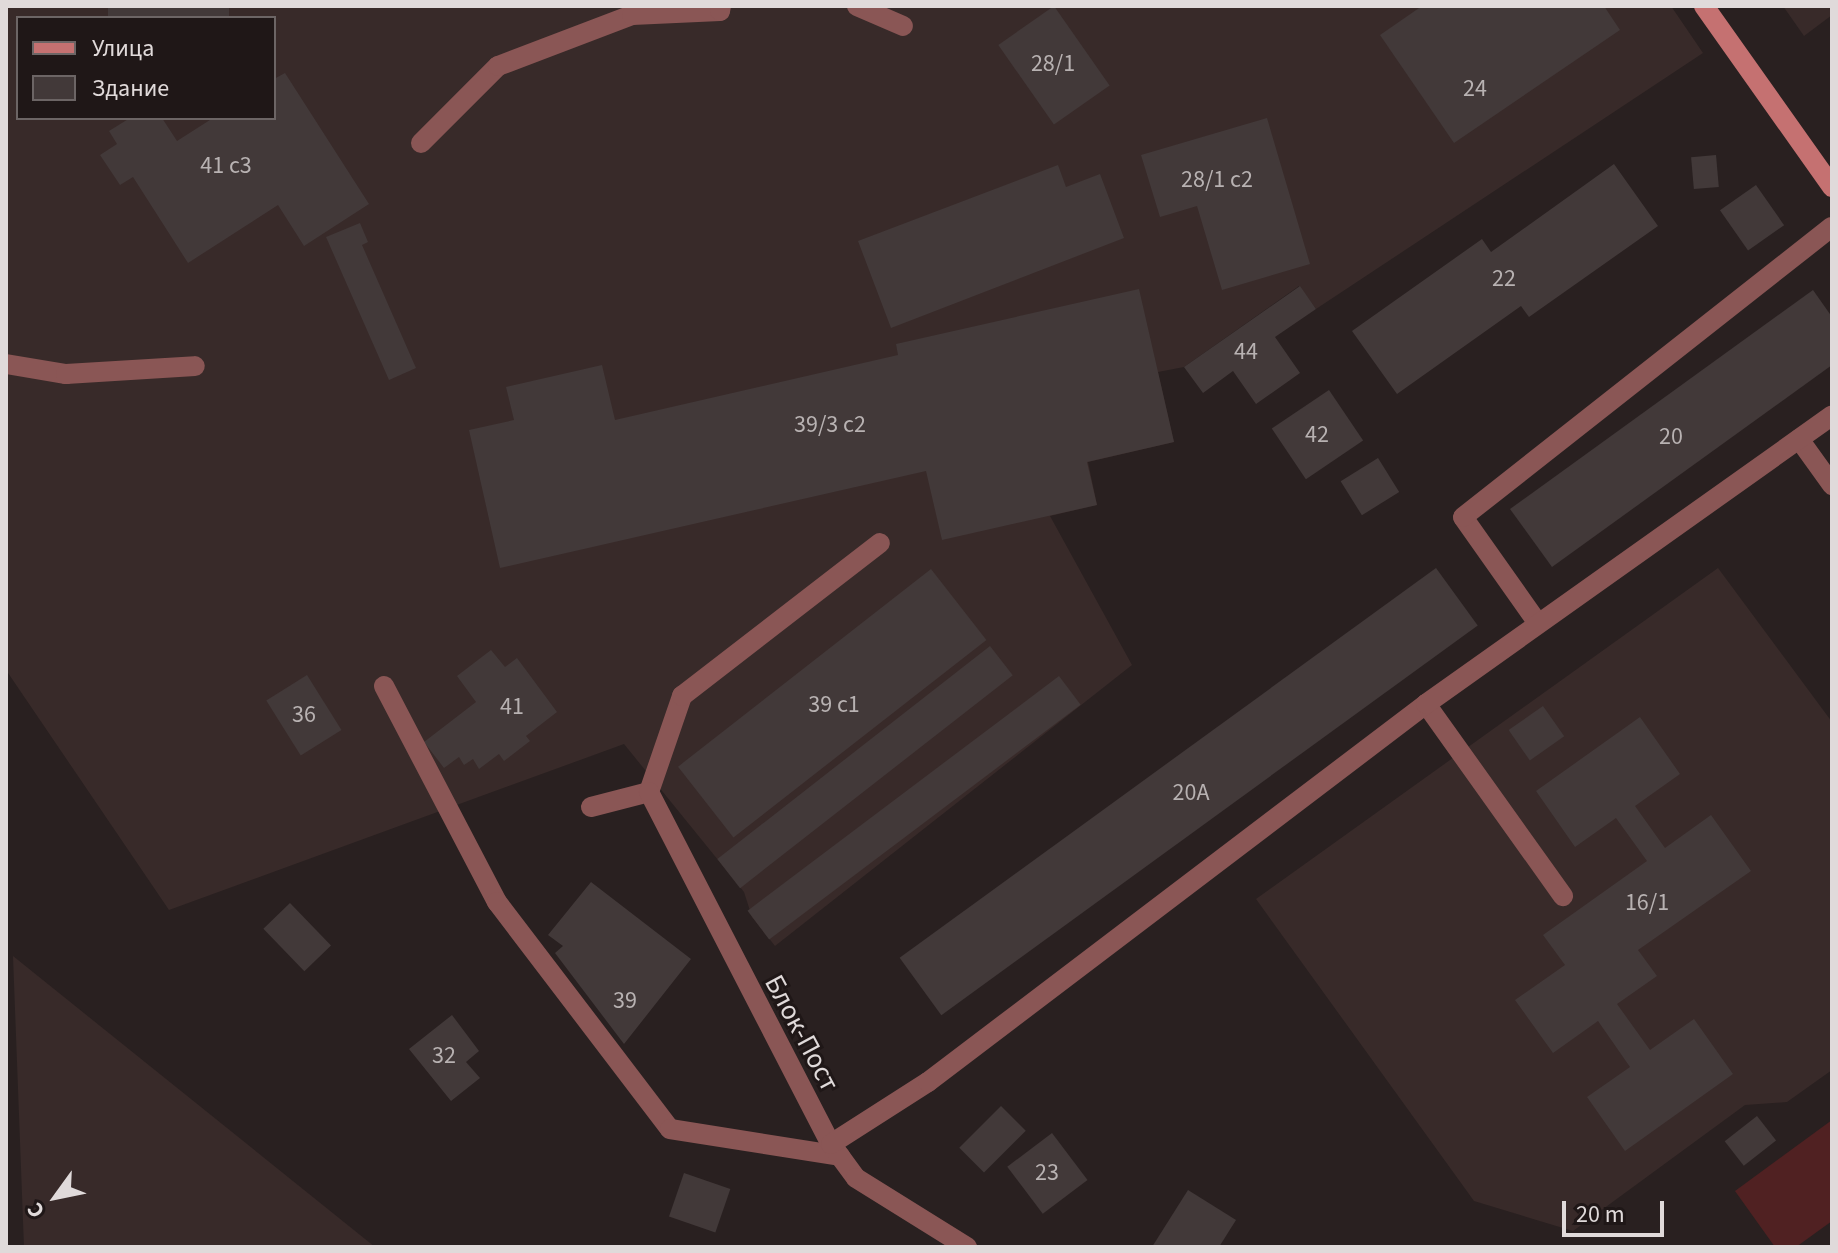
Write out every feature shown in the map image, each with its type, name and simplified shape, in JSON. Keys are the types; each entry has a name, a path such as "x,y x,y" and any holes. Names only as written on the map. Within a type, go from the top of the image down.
{"main road":[{"path":"1704,6 1832,187"}],"street":[{"path":"421,143 498,66 632,15 720,11 721,6"},
{"path":"857,6 903,26"},
{"path":"1537,622 1463,517 1832,227"},
{"path":"6,364 66,374 195,366"},
{"path":"384,686 497,902 670,1129 836,1150 1537,622 1832,415"},
{"path":"1799,439 1832,485"},
{"path":"591,807 649,792 682,696 880,543"},
{"path":"1426,704 1563,896"},
{"name":"Блок-Пост","path":"649,792 836,1150 856,1178 967,1247"}],"shaded area":[{"path":"6,6 1671,6 1703,53 1316,309 1299,286 1184,367 1158,372 1174,442 1088,462 1097,505 1050,516 1132,665 775,946 752,917 744,892 624,744 169,910 6,670"},
{"path":"1783,6 1832,6 1832,15 1804,36"},
{"path":"1718,568 1832,722 1832,1070 1787,1102 1745,1105 1573,1231 1474,1201 1256,899"},
{"path":"13,956 375,1247 24,1247"},
{"path":"1832,1120 1832,1221 1796,1247 1775,1247 1735,1191"}],"building":[{"path":"108,6 229,6 229,16 108,16"},
{"path":"1054,6 1110,85 1054,124 998,45"},
{"path":"1422,6 1604,6 1620,30 1454,143 1380,35"},
{"path":"285,73 369,204 304,246 278,205 188,263 133,177 120,185 100,155 117,144 109,131 127,120 163,120 177,141 210,120 276,120 276,78"},
{"path":"1267,118 1310,264 1222,290 1197,206 1160,217 1141,155"},
{"path":"1716,155 1719,187 1694,189 1691,157"},
{"path":"1614,164 1658,226 1529,317 1521,306 1397,394 1352,331 1482,239 1491,252"},
{"path":"1058,165 1066,187 1100,174 1124,238 891,328 858,241"},
{"path":"1756,185 1784,225 1748,250 1720,210"},
{"path":"360,223 368,242 362,245 416,368 389,380 326,237"},
{"path":"1300,286 1316,309 1275,337 1300,373 1256,404 1233,371 1203,393 1184,367"},
{"path":"1139,289 1174,442 1087,462 1097,505 942,540 926,471 500,568 469,430 514,420 506,387 602,365 615,420 898,355 896,344"},
{"path":"1813,290 1832,317 1832,365 1552,567 1510,509"},
{"path":"1329,390 1363,441 1306,479 1272,429"},
{"path":"1378,458 1399,492 1362,515 1341,481"},
{"path":"1436,568 1478,625 941,1015 900,958"},
{"path":"931,569 986,640 733,838 678,767"},
{"path":"990,646 1013,675 740,888 717,859"},
{"path":"491,650 505,667 517,658 557,712 526,736 530,741 504,761 499,754 479,769 473,759 464,765 459,757 444,768 424,742 476,702 457,676"},
{"path":"307,675 341,730 301,756 266,700"},
{"path":"1059,676 1081,705 769,939 748,911"},
{"path":"1543,706 1564,736 1530,760 1509,730"},
{"path":"1640,717 1680,774 1635,806 1665,848 1711,815 1751,871 1638,950 1657,976 1617,1004 1650,1050 1694,1019 1733,1074 1625,1151 1587,1097 1630,1067 1598,1021 1553,1053 1515,1000 1565,965 1543,935 1647,861 1616,818 1575,847 1536,791"},
{"path":"591,882 691,959 624,1044 555,953 563,946 548,935"},
{"path":"290,903 331,945 304,971 263,929"},
{"path":"452,1015 479,1051 466,1062 480,1078 451,1101 409,1049"},
{"path":"1001,1106 1026,1131 984,1172 959,1148"},
{"path":"1757,1116 1776,1140 1744,1166 1725,1141"},
{"path":"1052,1133 1088,1180 1043,1214 1007,1167"},
{"path":"684,1173 730,1189 715,1232 669,1216"},
{"path":"1188,1190 1236,1220 1219,1247 1152,1247"}]}
